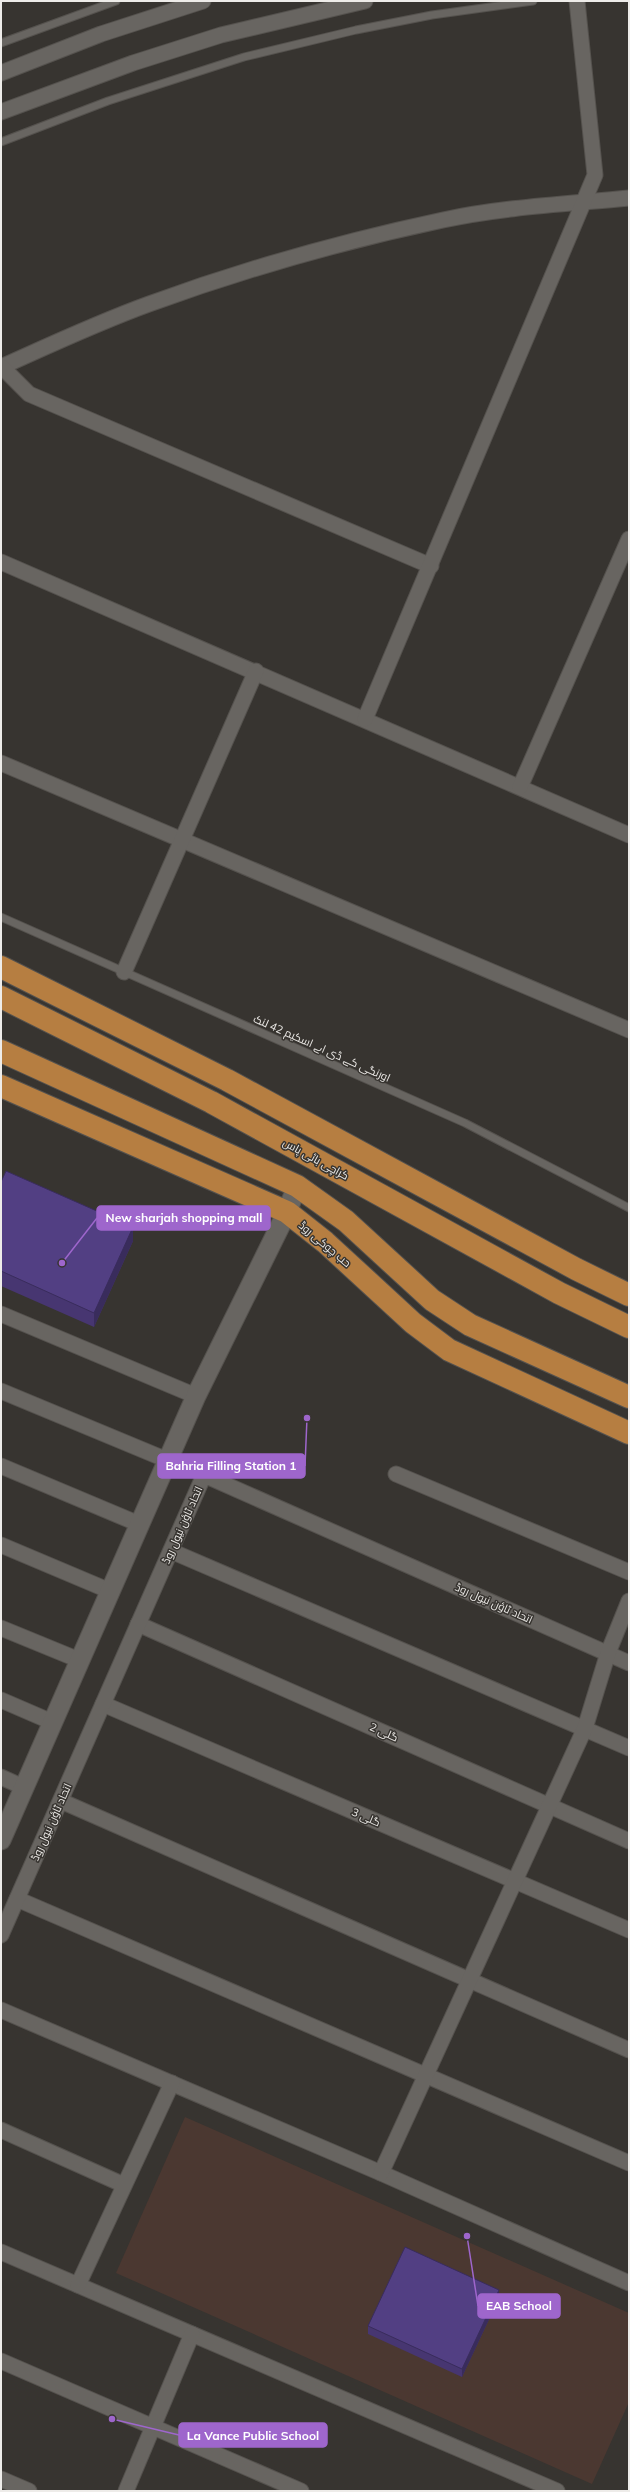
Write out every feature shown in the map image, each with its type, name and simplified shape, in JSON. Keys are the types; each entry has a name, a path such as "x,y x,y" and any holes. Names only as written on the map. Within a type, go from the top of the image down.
{"highway":[{"path":"1,967 227,1080 576,1269 629,1295"},
{"name":"کراچی بائی پاس","path":"1,997 211,1102 559,1293 629,1327"},
{"path":"1,1051 296,1186 346,1221 432,1300 470,1325 629,1397"},
{"name":"حب چوکی روڈ","path":"1,1086 287,1212 325,1242 413,1323 449,1350 629,1433"}],"street":[{"path":"1,73 101,34 203,1"},
{"path":"1,112 133,62 221,35 365,1"},
{"path":"365,719 431,566 595,175 577,1"},
{"path":"431,566 29,394 2,367 148,304 246,272 444,220 584,202 629,198"},
{"path":"520,787 629,539"},
{"path":"1,562 629,835"},
{"path":"124,972 256,672"},
{"path":"1,763 182,841 323,898 629,1030"},
{"path":"1,1840 167,1460 196,1396 287,1212 296,1186"},
{"path":"1,1314 196,1396"},
{"path":"1,1391 167,1460"},
{"path":"1,1466 139,1524"},
{"path":"396,1474 629,1572"},
{"name":"اتحاد ٹاؤن نیول روڈ","path":"1,1935 204,1475 608,1653"},
{"path":"1,1545 110,1590"},
{"path":"171,1550 629,1748"},
{"path":"381,2173 585,1728 608,1653 629,1601"},
{"name":"گلی 2","path":"138,1624 629,1840"},
{"path":"1,1628 79,1660"},
{"path":"608,1653 629,1663"},
{"path":"1,1700 52,1722"},
{"name":"گلی 3","path":"103,1704 629,1930"},
{"path":"1,1778 23,1787"},
{"path":"60,1801 629,2050"},
{"path":"17,1899 629,2163"},
{"path":"1,2010 381,2173 629,2283"},
{"path":"78,2285 172,2083"},
{"path":"1,2130 124,2186"},
{"path":"1,2252 557,2491"},
{"path":"126,2491 192,2334"},
{"path":"1,2362 301,2491"},
{"path":"1,2479 29,2491"}],"lane":[{"path":"1,43 116,1"},
{"path":"1,142 108,101 244,57 356,30 432,15 533,1"},
{"name":"اورنگی کے ڈی اے اسکیم 42 لنک","path":"1,917 465,1123 629,1208"}],"shaded area":[{"path":"185,2117 629,2313 629,2402 592,2484 116,2273"}],"building":[{"path":"6,1171 133,1227 94,1313 1,1271 1,1182"},
{"path":"405,2247 499,2290 462,2369 368,2326"}],"place":[{"name":"New sharjah shopping mall","path":"62,1263"},
{"name":"Bahria Filling Station 1","path":"307,1418"},
{"name":"EAB School","path":"467,2236"},
{"name":"La Vance Public School","path":"112,2419"}]}
